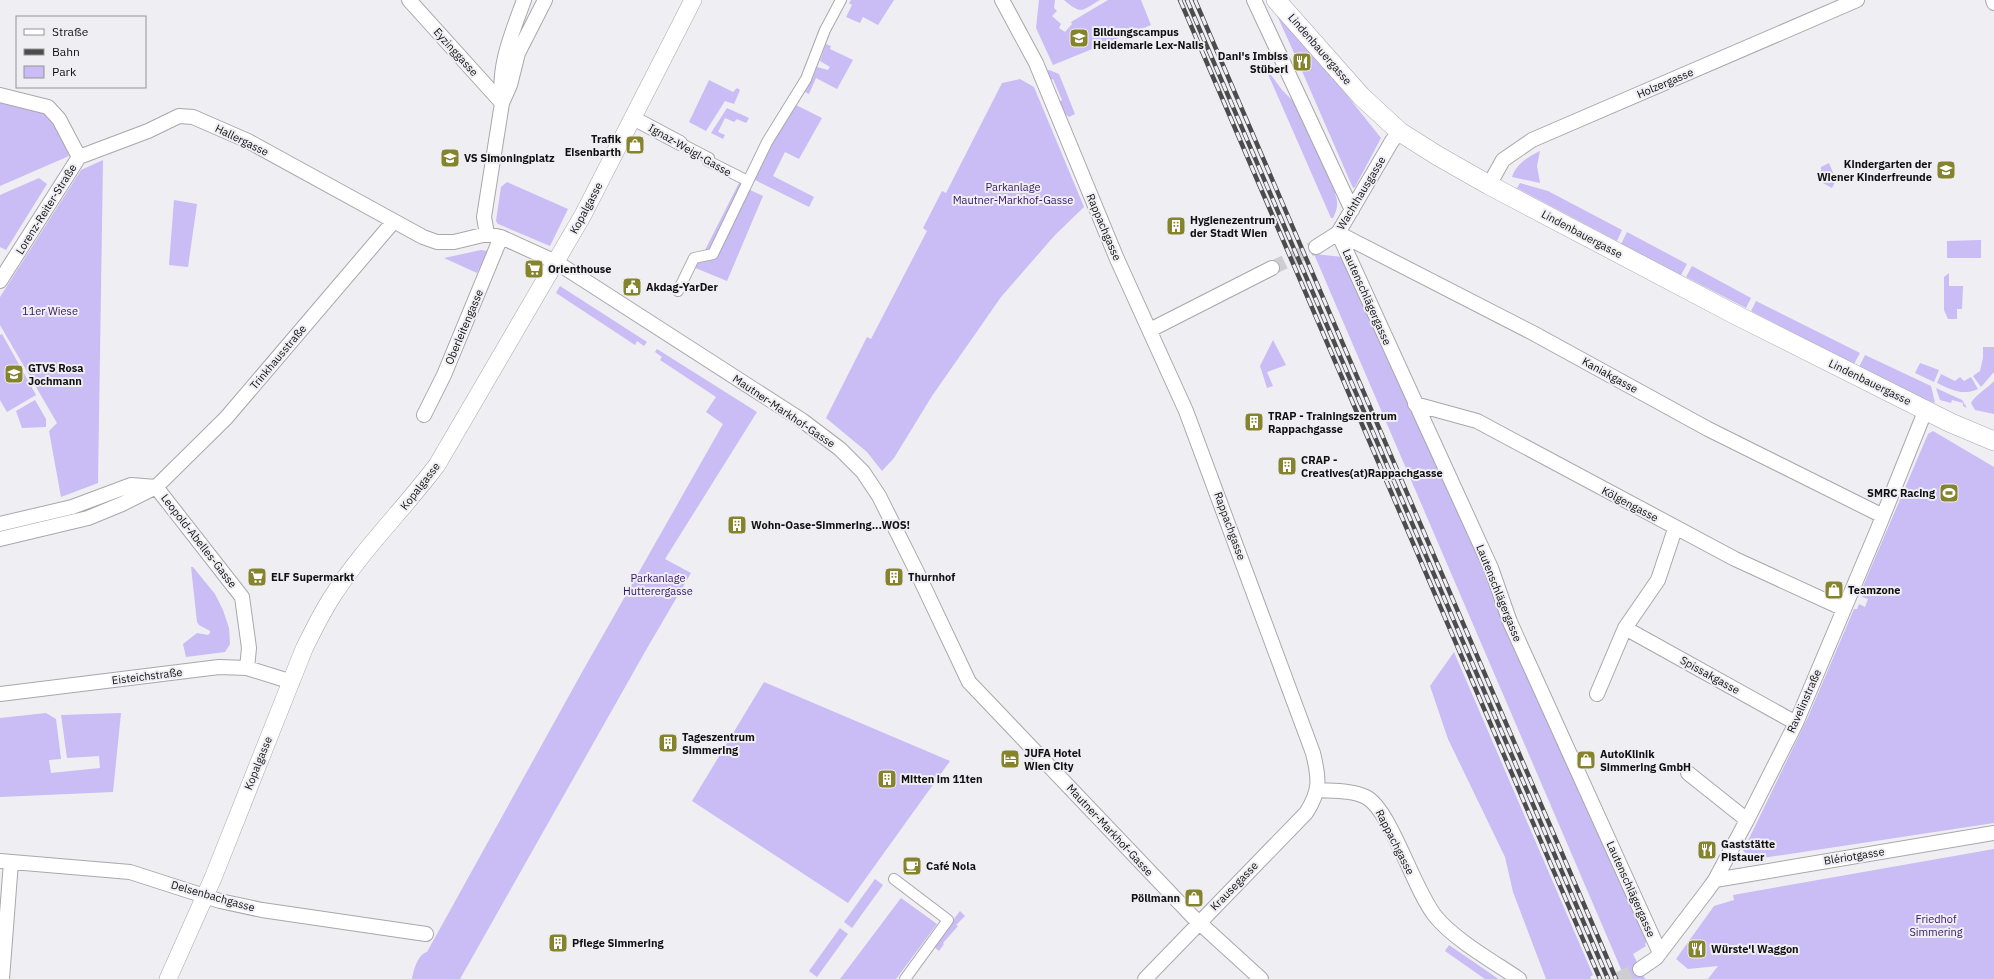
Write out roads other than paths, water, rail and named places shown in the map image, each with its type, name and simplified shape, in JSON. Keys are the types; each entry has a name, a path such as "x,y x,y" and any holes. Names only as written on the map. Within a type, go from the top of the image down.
{"main road":[{"name":"Lindenbauergasse","path":"1276,0 1361,96 1400,132 1489,185 1734,314 1928,410 1951,423 1994,441"},
{"name":"Lindenbauergasse","path":"1928,410 1994,426"}],"street":[{"name":"Eyzinggasse","path":"409,0 502,103"},
{"path":"487,234 484,217 502,103 500,83 506,51 524,0"},
{"path":"502,103 510,85 518,53 545,0"},
{"name":"Kopalgasse","path":"168,979 205,896 307,642 333,596 360,559 416,493 437,465 584,216 693,0"},
{"path":"678,291 694,258 712,254 767,142 806,79 825,30 841,0"},
{"name":"Rappachgasse","path":"1002,0 1036,64 1117,259 1186,411 1238,547 1312,753 1318,780 1318,790 1359,794 1374,802 1384,817 1422,897 1437,918 1452,932 1519,979"},
{"path":"1254,0 1352,210"},
{"name":"Holzergasse","path":"1489,185 1504,160 1532,140 1857,0"},
{"path":"0,95 48,107 59,119 79,157"},
{"name":"Hallergasse","path":"79,157 148,131 180,116 193,117 248,141 423,237 437,242 454,242 487,234 501,237"},
{"name":"Ignaz-Weigl-Gasse","path":"633,118 709,158 708,161 748,182"},
{"name":"Wachthausgasse","path":"1316,247 1338,233 1391,143 1400,132"},
{"name":"Lorenz-Reiter-Straße","path":"0,282 79,157"},
{"name":"Trinkhausstraße","path":"0,539 88,518 122,504 156,486 226,418 394,221"},
{"name":"Lautenschlägergasse","path":"1338,233 1491,568 1510,622 1660,953"},
{"name":"Kaniakgasse","path":"1338,233 1533,333 1708,429 1883,516"},
{"name":"Mautner-Markhof-Gasse","path":"501,237 556,262 802,421 852,460 863,472 883,504 968,682 1199,922 1261,979"},
{"name":"Oberleitengasse","path":"424,415 444,376 501,237"},
{"path":"1150,330 1272,268"},
{"name":"Kölgengasse","path":"1415,404 1477,422 1675,529 1735,559 1844,609"},
{"name":"Ravelinstraße","path":"1640,969 1650,964 1660,953 1715,880 1747,820 1796,723 1928,410"},
{"path":"0,524 72,507 131,485 156,486"},
{"name":"Leopold-Abelles-Gasse","path":"156,486 242,596 249,648 247,668"},
{"path":"1597,694 1625,628 1658,580 1675,529"},
{"name":"Spissakgasse","path":"1625,628 1796,723"},
{"name":"Eisteichstraße","path":"0,694 219,667 247,668 292,682"},
{"path":"1688,774 1747,820"},
{"name":"Krausegasse","path":"1145,979 1306,813 1315,799 1318,790"},
{"name":"Blériotgasse","path":"1715,880 1994,833"},
{"path":"2,979 5,862"},
{"name":"Delsenbachgasse","path":"5,862 130,872 205,896 262,910 426,934"},
{"path":"894,879 948,920 905,979"}],"tunnel":[{"path":"1272,268 1316,247"},
{"path":"1618,979 1640,969"}],"railway":[{"path":"1180,0 1600,979"},
{"path":"1187,0 1608,979"},
{"path":"1195,0 1616,979"}],"place":[{"name":"Bildungscampus Heidemarie Lex-Nalis","path":"1079,38"},
{"name":"Dani's Imbiss Stüberl","path":"1302,62"},
{"name":"Trafik Eisenbarth","path":"635,145"},
{"name":"VS Simoningplatz","path":"450,158"},
{"name":"Kindergarten der Wiener Kinderfreunde","path":"1946,170"},
{"name":"Hygienezentrum der Stadt Wien","path":"1176,226"},
{"name":"Orienthouse","path":"534,269"},
{"name":"Akdag-YarDer","path":"632,287"},
{"name":"GTVS Rosa Jochmann","path":"14,374"},
{"name":"TRAP - Trainingszentrum Rappachgasse","path":"1254,422"},
{"name":"CRAP - Creatives(at)Rappachgasse","path":"1287,466"},
{"name":"SMRC Racing","path":"1949,493"},
{"name":"Wohn-Oase-Simmering...WOS!","path":"737,525"},
{"name":"ELF Supermarkt","path":"257,577"},
{"name":"Thurnhof","path":"894,577"},
{"name":"Teamzone","path":"1834,590"},
{"name":"Tageszentrum Simmering","path":"668,743"},
{"name":"JUFA Hotel Wien City","path":"1010,759"},
{"name":"AutoKlinik Simmering GmbH","path":"1586,760"},
{"name":"Mitten im 11ten","path":"887,779"},
{"name":"Gaststätte Pistauer","path":"1707,850"},
{"name":"Café Nola","path":"912,866"},
{"name":"Pöllmann","path":"1194,898"},
{"name":"Pflege Simmering","path":"558,943"},
{"name":"Würste'l Waggon","path":"1697,949"}],"park label":[{"name":"Parkanlage Mautner-Markhof-Gasse","path":"1013,193"},
{"name":"11er Wiese","path":"50,311"},
{"name":"Parkanlage Hutterergasse","path":"658,584"},
{"name":"Friedhof Simmering","path":"1936,925"}]}
